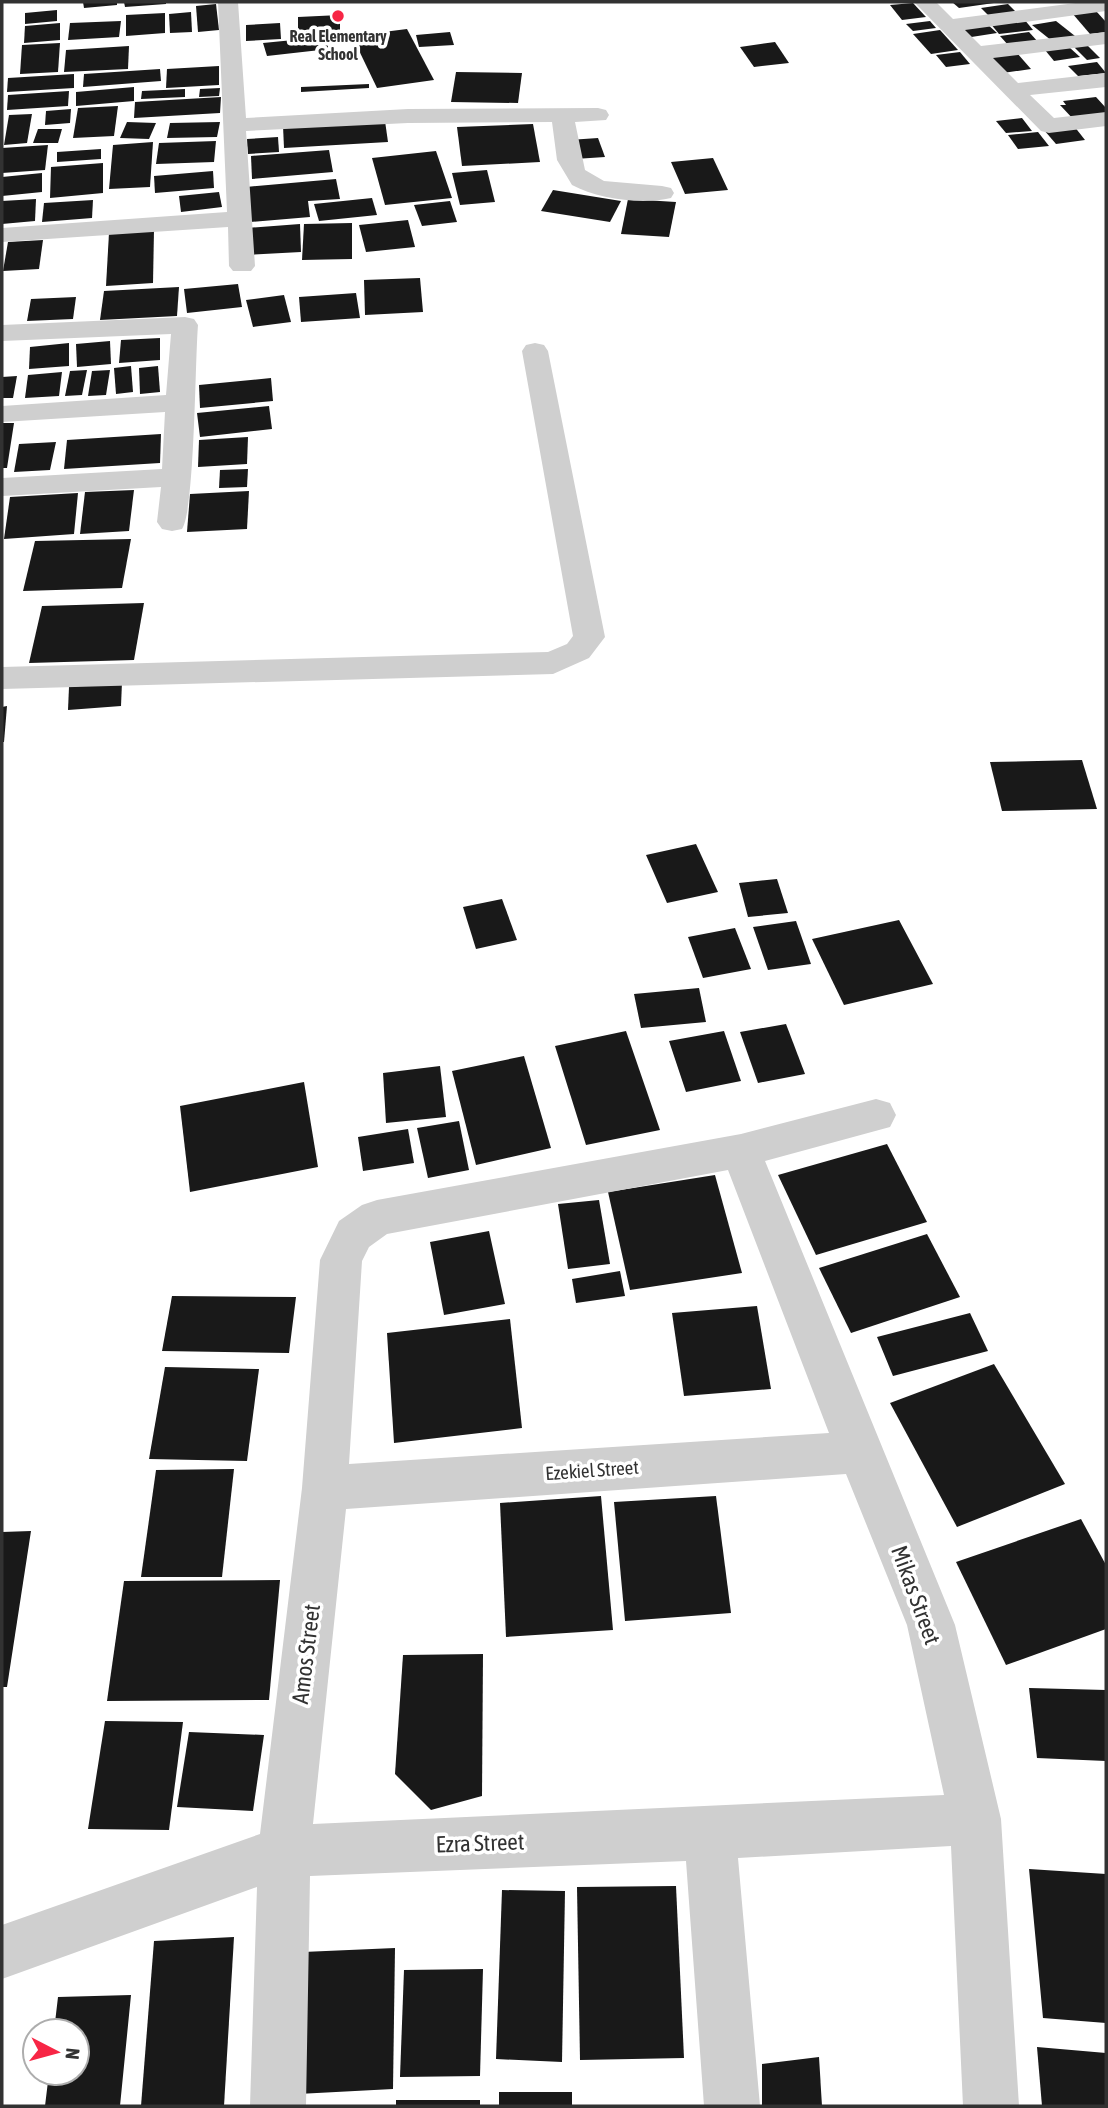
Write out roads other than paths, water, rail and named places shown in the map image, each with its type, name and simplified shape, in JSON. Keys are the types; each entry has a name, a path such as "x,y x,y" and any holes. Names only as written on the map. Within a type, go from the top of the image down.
{"street":[{"path":"228,2 242,266"},
{"path":"924,2 1049,126 1106,119"},
{"path":"948,26 1102,6"},
{"path":"977,53 1106,38"},
{"path":"1011,90 1106,79"},
{"path":"563,114 572,169 580,180 602,188 662,193"},
{"path":"234,125 408,116 598,115"},
{"path":"2,235 238,219"},
{"path":"2,333 185,325 177,403 177,477 172,522"},
{"path":"2,678 553,663 578,652 589,637 535,351"},
{"path":"2,414 177,403"},
{"path":"2,487 177,477"},
{"path":"741,1151 876,1115"},
{"name":"Amos Street","path":"278,2106 284,1851 325,1488 341,1260 354,1234 377,1218 741,1151"},
{"name":"Mikas Street","path":"741,1151 859,1452 931,1625 975,1819 991,2106"},
{"name":"Ezekiel Street","path":"325,1488 859,1452"},
{"name":"Ezra Street","path":"2,1952 284,1851 710,1834 975,1819"},
{"path":"710,1834 732,2106"}],"place":[{"name":"Real Elementary School","path":"338,16"}]}
